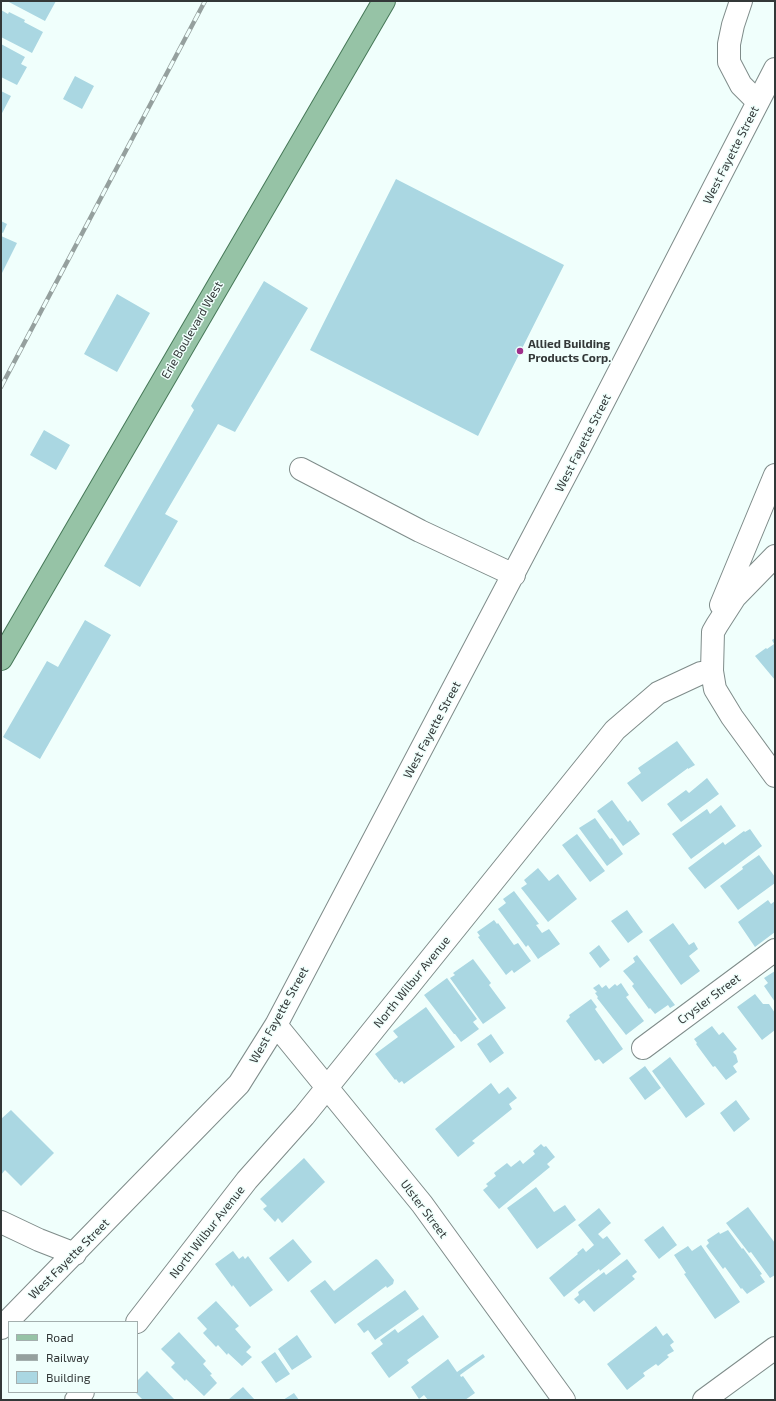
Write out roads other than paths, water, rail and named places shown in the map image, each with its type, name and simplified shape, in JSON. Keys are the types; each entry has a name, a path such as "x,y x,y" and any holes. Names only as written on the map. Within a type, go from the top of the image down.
{"main road":[{"name":"Erie Boulevard West","path":"1,659 384,1"}],"street":[{"path":"741,1 730,37 729,62 741,85 758,102"},
{"name":"West Fayette Street","path":"1,1328 75,1254 239,1084 276,1025 514,575 775,69"},
{"path":"301,469 420,531 514,575"},
{"path":"775,475 721,604 713,632 712,671 715,689 732,717 775,776"},
{"path":"716,625 735,597 775,556"},
{"name":"North Wilbur Avenue","path":"138,1321 247,1180 304,1116 616,730 658,693 701,673 712,671"},
{"name":"Crysler Street","path":"644,1048 775,950"},
{"name":"Ulster Street","path":"276,1025 422,1204 564,1400"},
{"path":"1,1222 39,1240 75,1254"},
{"path":"704,1400 775,1348"}],"railway":[{"path":"1,387 205,1"}],"place":[{"name":"Allied Building Products Corp.","path":"520,351"}]}
